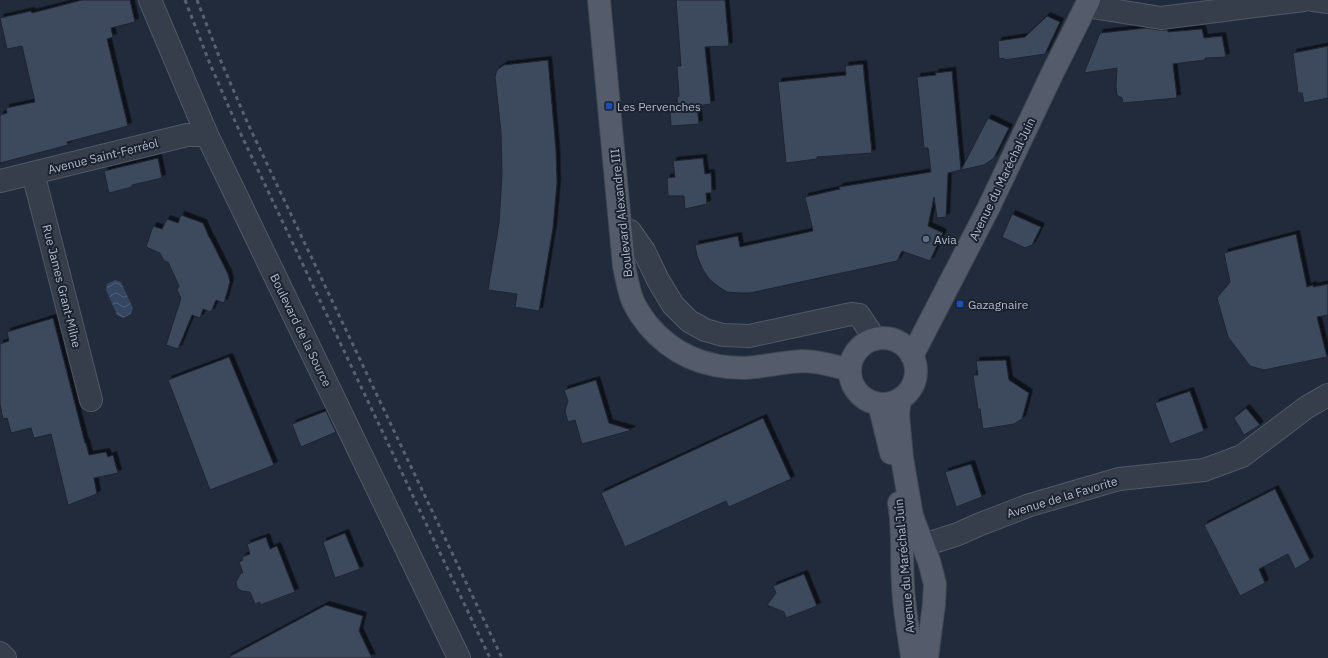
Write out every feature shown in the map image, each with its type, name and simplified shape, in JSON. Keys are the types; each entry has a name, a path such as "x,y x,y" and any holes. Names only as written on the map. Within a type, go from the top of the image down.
{"main road":[{"name":"Boulevard Alexandre III","path":"599,0 624,266 631,296 642,317 658,338 676,351 698,361 721,366 745,368 802,361 820,362 850,370"},
{"name":"Avenue du Maréchal Juin","path":"912,356 988,209 1052,74 1088,3"},
{"path":"885,338 896,340 905,346 912,356 916,368 915,380 909,391 900,399 889,404 879,404 869,401 858,392 851,380 850,370 852,360 857,350 865,343 875,339 885,338"},
{"name":"Avenue du Maréchal Juin","path":"900,399 898,414 902,458 912,516 930,561 935,584 927,658"},
{"name":"Avenue du Maréchal Juin","path":"879,404 892,459 903,522 903,586 905,617 912,658"}],"street":[{"name":"Boulevard de la Source","path":"150,0 207,135 459,658"},
{"path":"1088,3 1161,18 1304,0"},
{"path":"1313,0 1328,2"},
{"name":"Avenue Saint-Ferréol","path":"0,181 187,135 207,135"},
{"name":"Rue James Grant-Milne","path":"33,173 91,400"},
{"path":"620,233 630,231 644,251 658,280 674,304 689,320 706,330 723,334 749,336 851,314 859,315 875,339"},
{"name":"Avenue de la Favorite","path":"924,545 958,534 1030,505 1119,479 1204,470 1242,456 1307,407 1328,395"},
{"path":"0,653 5,658"}],"water":[{"path":"115,280 121,282 133,308 131,314 123,318 117,315 106,290 107,284"}],"building":[{"path":"82,0 130,0 135,22 111,28 113,37 107,39 128,126 67,142 68,145 0,163 0,115 7,113 6,108 35,102 22,46 7,49 0,18 31,11 32,13"},
{"path":"676,0 725,0 729,46 705,47 711,104 697,106 699,124 671,126 670,110 678,110 677,97 679,96 677,66 681,66"},
{"path":"1047,16 1060,22 1045,54 1004,60 1004,58 999,59 998,41 1025,37"},
{"path":"1147,28 1168,30 1168,32 1202,29 1204,38 1222,36 1226,57 1205,58 1205,60 1173,64 1177,98 1123,103 1122,98 1117,95 1117,68 1084,73 1100,33"},
{"path":"1328,46 1328,98 1304,103 1302,93 1298,93 1293,53"},
{"path":"548,60 556,150 557,183 553,228 539,311 515,307 517,294 488,290 499,223 502,175 501,132 495,77 497,70 504,65"},
{"path":"863,64 872,153 817,157 817,159 786,163 778,82 846,75 845,66"},
{"path":"952,71 961,170 948,173 946,217 937,218 934,197 928,226 943,233 930,261 902,251 897,261 750,293 727,292 709,279 697,256 695,245 738,236 740,247 813,231 805,197 840,189 839,187 931,172 928,148 924,148 917,77 936,75 935,73"},
{"path":"988,118 1009,128 994,158 984,165 961,170"},
{"path":"158,158 162,178 132,185 132,187 109,193 104,171"},
{"path":"703,158 705,174 711,173 712,193 706,193 707,204 685,209 684,196 668,196 667,178 675,177 673,161"},
{"path":"1012,214 1041,227 1032,245 1025,248 1002,237"},
{"path":"181,215 203,223 228,274 230,282 224,303 216,300 211,312 203,309 200,318 192,315 178,349 166,345 181,298 177,290 179,286 168,262 164,261 160,253 146,247 153,226 162,229 167,219 178,223"},
{"path":"1296,234 1307,287 1328,284 1328,315 1317,317 1327,357 1264,370 1250,366 1228,337 1217,298 1230,282 1224,253"},
{"path":"53,318 89,455 106,452 108,457 113,455 118,473 94,478 97,494 68,505 51,434 34,438 31,428 11,433 7,418 3,419 0,404 0,344 9,341 7,332"},
{"path":"229,357 274,465 210,490 168,380"},
{"path":"1006,360 1009,380 1029,393 1022,419 1014,424 983,429 980,409 978,409 973,375 978,375 976,361"},
{"path":"596,380 609,423 632,430 582,444 575,420 568,422 565,411 568,401 564,390"},
{"path":"1190,391 1204,431 1170,444 1155,403"},
{"path":"1246,408 1260,425 1244,435 1234,418"},
{"path":"326,411 336,432 301,447 292,424"},
{"path":"763,418 791,479 729,507 726,501 625,547 601,493"},
{"path":"971,464 982,497 956,507 945,472"},
{"path":"1275,489 1310,560 1295,569 1288,554 1259,569 1265,583 1240,596 1204,525"},
{"path":"345,533 360,569 335,578 323,542"},
{"path":"266,537 270,549 277,546 295,592 260,605 260,602 255,604 250,592 242,591 237,588 236,582 241,573 243,573 239,562 243,560 242,557 250,554 247,544"},
{"path":"804,574 817,606 786,618 784,612 767,605 776,593 773,586"},
{"path":"326,605 363,616 359,631 372,658 227,658"}],"railway":[{"path":"185,0 210,64 238,128 490,658"},
{"path":"197,0 248,124 502,658"}],"place":[{"name":"Les Pervenches","path":"609,106"},
{"name":"Avia","path":"926,239"},
{"name":"Gazagnaire","path":"960,304"}]}
